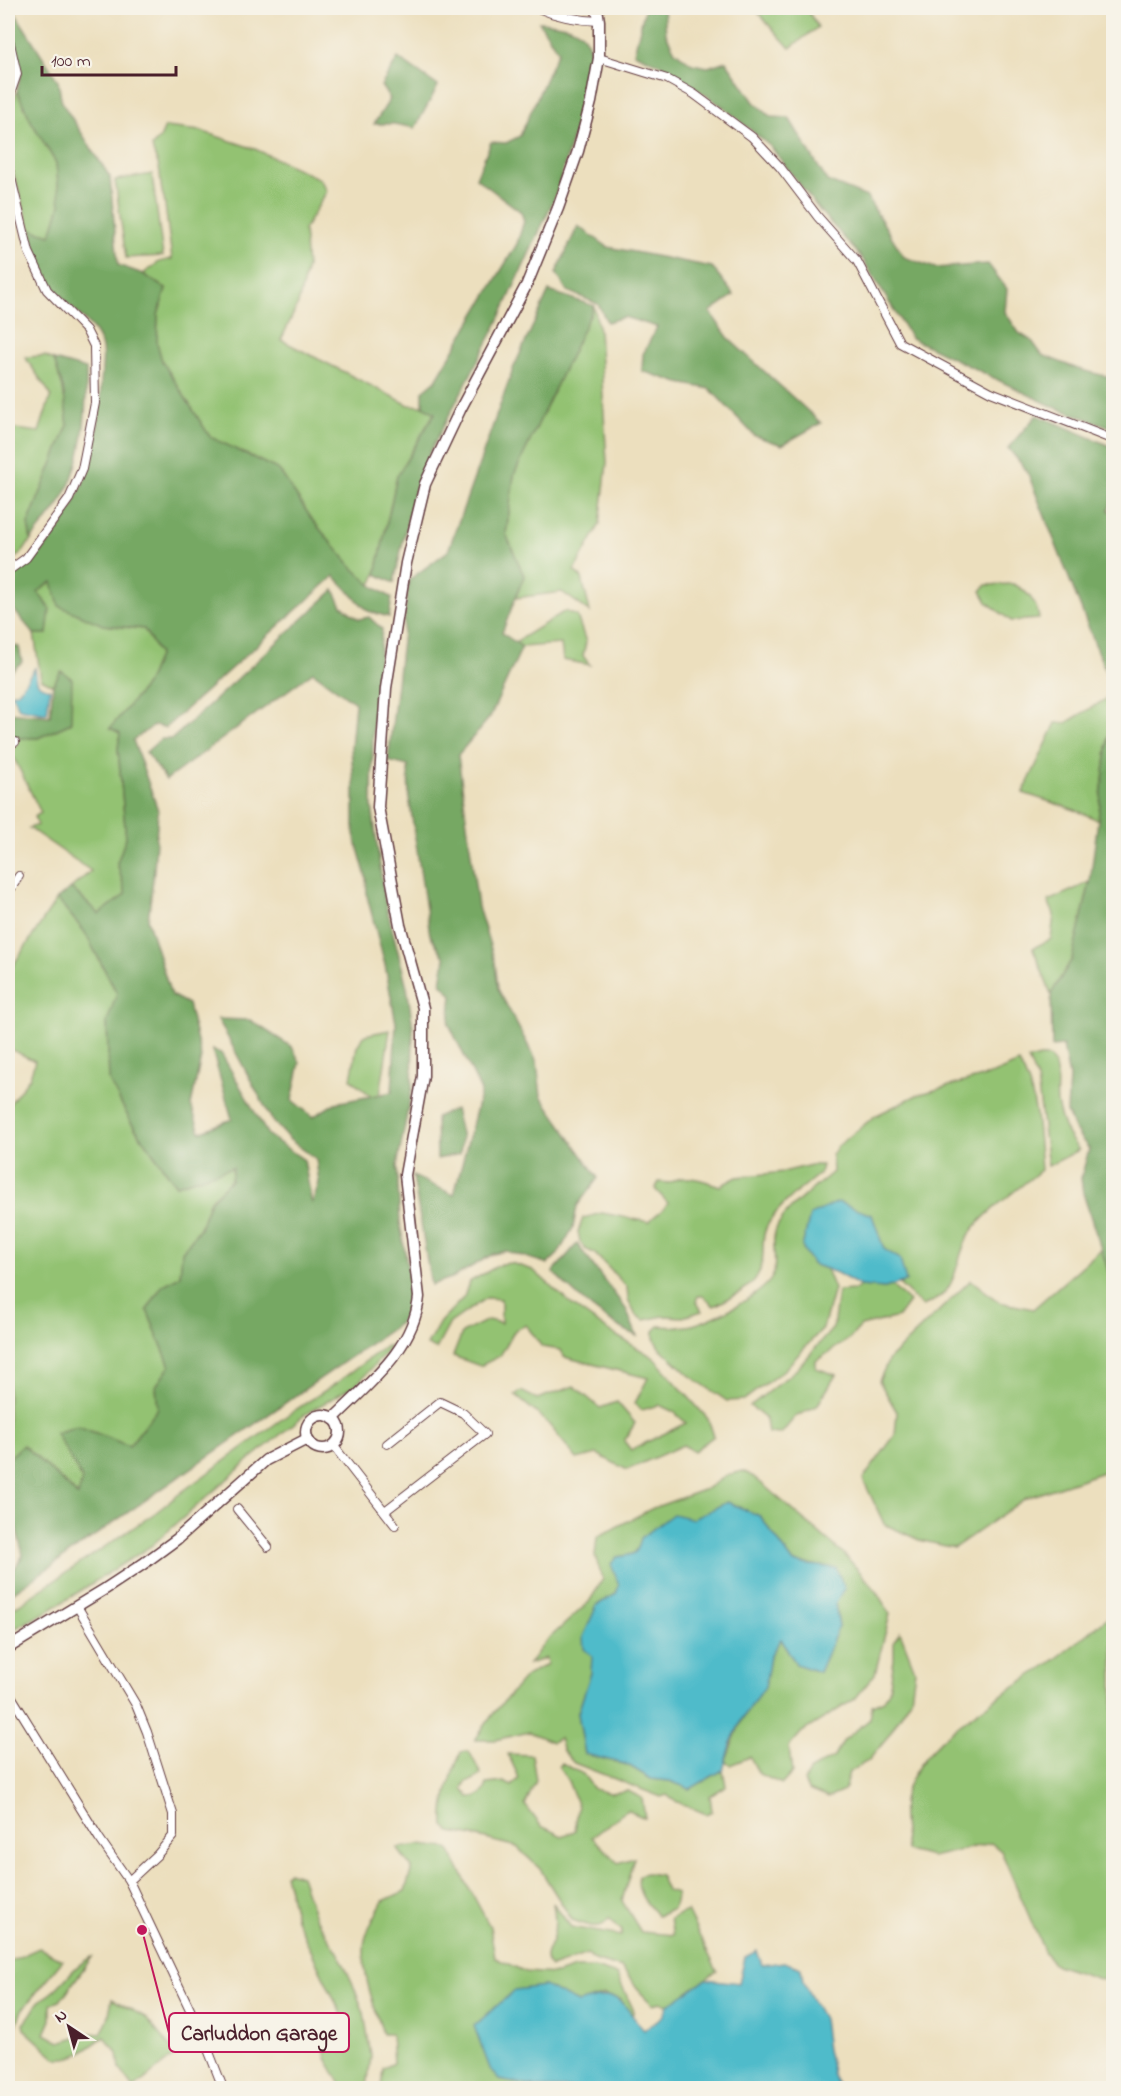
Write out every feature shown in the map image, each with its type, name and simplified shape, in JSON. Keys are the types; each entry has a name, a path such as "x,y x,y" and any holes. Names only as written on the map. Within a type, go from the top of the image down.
{"street":[{"path":"538,8 575,20 599,21"},
{"path":"333,1419 382,1370 406,1341 418,1313 419,1297 405,1175 423,1076 423,1008 400,925 378,807 386,688 406,563 425,484 460,410 527,284 546,240 578,151 591,102 599,58 597,8"},
{"path":"8,35 16,74 8,100"},
{"path":"599,58 668,79 694,94 752,137 780,167 818,217 857,261 900,343 991,392 1113,440"},
{"path":"8,166 29,252 47,290 86,330 94,346 95,404 82,469 69,499 26,558 8,571"},
{"path":"8,893 20,876"},
{"path":"385,1511 485,1434 463,1413 440,1402 387,1444"},
{"path":"324,1415 333,1419 339,1432 339,1437 333,1445 319,1448 307,1439 307,1424 314,1417 324,1415"},
{"path":"8,1648 115,1583 172,1542 266,1460 307,1439"},
{"path":"333,1445 395,1525"},
{"path":"237,1509 268,1547"},
{"path":"77,1606 136,1705 173,1814 173,1836 157,1856 129,1881"},
{"path":"8,1691 99,1838 129,1881 204,2039 223,2088"}],"green space":[{"path":"8,8 12,8 58,81 62,103 110,177 118,265 143,274 166,289 158,315 157,343 162,361 210,437 279,470 313,521 350,565 371,585 392,598 389,617 368,611 334,576 165,728 155,725 133,740 158,810 148,921 171,995 188,1004 201,1057 191,1105 200,1132 232,1119 212,1050 221,1053 268,1135 304,1160 312,1204 319,1183 316,1159 290,1140 272,1120 218,1019 250,1020 292,1047 300,1062 292,1100 313,1117 335,1103 392,1092 396,1023 385,965 367,896 366,877 354,834 351,748 355,703 313,672 166,780 146,752 161,739 172,739 334,590 342,606 359,619 369,617 382,629 373,721 372,806 384,897 407,987 413,1027 412,1088 397,1166 400,1223 410,1281 406,1311 400,1323 8,1596 8,1579 23,1555 16,1527 8,1508 8,1459 23,1445 78,1496 82,1479 56,1433 78,1426 129,1446 158,1408 156,1386 170,1366 147,1310 162,1286 180,1276 182,1252 200,1228 210,1201 231,1180 233,1167 176,1185 132,1124 109,1080 107,1022 117,993 84,931 57,899 71,888 99,914 126,894 117,863 126,838 118,749 120,733 110,728 146,685 159,654 144,629 103,625 59,606 52,582 38,592 50,609 47,634 34,634 8,603 8,578 34,560 52,539 76,499 85,477 97,432 103,359 101,344 93,329 55,288 41,264 32,237 30,229 51,235 60,205 56,163 31,121 17,91 21,72"},
{"path":"645,8 664,8 666,34 675,51 692,64 708,67 726,61 754,102 771,117 789,118 827,181 867,197 904,257 935,268 988,264 1007,289 1005,312 1019,333 1032,341 1042,355 1078,369 1113,378 1113,428 1054,407 911,338 862,258 821,212 771,147 722,106 661,65 634,53"},
{"path":"762,8 806,8 818,27 790,48 759,14"},
{"path":"539,22 562,25 584,36 591,54 593,68 555,197 497,324 430,452 413,495 394,583 376,574 397,476 435,413 423,406 423,391 436,380 517,244 524,221 521,212 476,178 491,142 506,143 520,136 558,51"},
{"path":"398,58 438,86 415,128 394,124 374,124 390,99 381,86"},
{"path":"17,91 31,121 56,163 60,205 51,236 30,229 10,161 8,115"},
{"path":"165,127 201,131 255,149 320,179 327,191 304,230 307,267 298,304 281,340 409,405 423,406 435,412 397,476 376,574 371,585 350,565 313,521 279,470 210,437 162,361 157,343 158,315 166,289 143,274 159,262 172,259 159,168 152,146 160,138"},
{"path":"152,174 163,256 126,258 115,180"},
{"path":"578,226 608,247 712,267 734,295 710,312 730,340 821,423 782,445 755,436 710,389 679,383 642,371 643,354 657,327 624,317 607,322 598,304 567,291 556,273"},
{"path":"549,291 594,306 514,475 506,534 524,576 502,633 522,647 490,717 458,755 478,907 495,962 498,989 537,1062 541,1096 598,1178 577,1206 573,1228 558,1254 548,1264 506,1251 493,1254 454,1277 431,1285 413,1176 454,1195 481,1091 449,1024 452,995 441,983 445,958 430,935 409,798 408,766 388,761 409,580 448,551 513,369"},
{"path":"594,306 599,330 607,463 600,524 574,571 582,578 590,612 562,592 515,598 524,576 506,534 514,475"},
{"path":"45,356 54,360 63,388 68,425 28,524 31,540 23,552 8,563 8,428 39,432 51,395 25,357"},
{"path":"54,360 86,369 86,403 82,439 74,473 67,489 56,508 31,540 28,524 68,425 63,388"},
{"path":"1037,415 1113,447 1113,496 1109,510 1114,515 1114,1279 1111,1280 1083,1193 1081,1178 1089,1149 1074,1129 1067,1112 1069,1077 1063,1046 1052,1047 1051,994 1072,959 1090,882 1112,710 1111,685 1027,471 1008,448"},
{"path":"53,582 103,625 144,629 159,654 146,685 111,728 120,733 118,749 126,838 117,863 126,894 99,914 71,888 91,871 29,828 38,825 34,817 41,813 12,754 20,738 38,738 71,723 62,672 53,685 41,679 34,634 47,634 38,591"},
{"path":"1013,584 1031,598 1039,619 1011,621 987,602 981,591 986,585"},
{"path":"565,611 577,616 586,642 583,656 590,665 563,660 561,644 522,647 515,642"},
{"path":"8,645 19,647 22,662 8,674"},
{"path":"61,671 72,679 71,723 38,738 8,738 8,712 50,716 53,685"},
{"path":"1111,696 1112,710 1098,820 1023,793 1056,723 1066,723"},
{"path":"1090,882 1072,959 1051,994 1033,948 1051,939 1054,914 1048,901"},
{"path":"57,899 84,931 117,994 107,1023 109,1080 132,1124 176,1185 233,1166 231,1180 210,1200 200,1228 182,1252 180,1276 162,1286 147,1310 170,1366 156,1386 158,1408 129,1446 78,1426 56,1433 82,1479 79,1496 23,1445 8,1459 8,1106 30,1077 35,1061 8,1048 8,973"},
{"path":"390,1030 380,1095 371,1096 351,1079 357,1046 365,1035"},
{"path":"1049,1057 1053,1062 1060,1116 1067,1134 1079,1150 1048,1166 1037,1079 1028,1060"},
{"path":"1019,1063 1034,1101 1041,1170 994,1208 971,1232 950,1285 944,1293 922,1306 899,1284 906,1281 884,1250 872,1215 812,1264 826,1269 834,1289 823,1328 785,1369 744,1400 727,1401 689,1375 658,1346 654,1338 654,1331 659,1326 684,1327 708,1320 762,1289 774,1272 774,1235 779,1223 796,1203 833,1172 832,1155 838,1146 875,1116 917,1095 993,1074"},
{"path":"455,1109 462,1138 460,1154 437,1159 436,1117"},
{"path":"811,1165 822,1165 820,1173 787,1201 768,1225 764,1236 762,1264 754,1280 741,1292 714,1306 703,1296 698,1296 696,1301 702,1311 683,1317 664,1316 644,1320 635,1314 628,1299 627,1287 580,1242 578,1232 583,1218 602,1213 649,1222 668,1203 655,1189 659,1182 670,1183 688,1178 720,1186 737,1177 783,1172"},
{"path":"1113,1239 1113,1477 1109,1470 1026,1498 954,1548 919,1540 884,1524 863,1479 895,1435 897,1412 879,1381 889,1359 971,1280 999,1302 1033,1309"},
{"path":"577,1244 626,1309 637,1336 592,1308 553,1272"},
{"path":"511,1263 533,1270 572,1305 610,1332 653,1357 708,1419 714,1436 694,1451 683,1445 627,1470 597,1454 577,1459 546,1421 515,1395 521,1391 537,1399 574,1386 600,1408 617,1402 635,1423 624,1441 631,1450 686,1423 674,1412 659,1405 641,1410 635,1403 648,1378 564,1357 561,1350 542,1347 526,1325 515,1330 500,1356 480,1366 453,1356 462,1333 488,1320 501,1323 501,1299 486,1298 450,1323 436,1349 427,1345 440,1322 464,1297 469,1282 501,1264"},
{"path":"860,1286 885,1288 892,1286 909,1302 898,1317 861,1326 849,1339 816,1361 816,1368 836,1375 817,1406 795,1417 781,1434 768,1433 766,1419 750,1406 797,1369 833,1328 838,1291 855,1290"},
{"path":"386,1346 392,1346 357,1384 307,1413 151,1546 50,1610 8,1632 8,1612 155,1513"},
{"path":"743,1471 754,1477 843,1553 875,1589 890,1614 875,1674 855,1699 802,1732 789,1747 792,1773 782,1784 759,1774 750,1757 730,1765 725,1762 742,1719 765,1687 770,1656 781,1639 796,1664 819,1672 839,1626 835,1604 815,1565 794,1563 760,1516 727,1502 639,1549 632,1555 617,1557 619,1585 616,1594 597,1605 591,1673 578,1713 585,1754 628,1765 651,1779 670,1781 690,1789 723,1770 726,1786 710,1796 712,1811 706,1814 673,1800 667,1795 661,1797 574,1763 563,1751 559,1738 552,1742 529,1732 495,1740 475,1740 493,1714 526,1676 547,1664 546,1658 529,1664 545,1642 589,1602 603,1579 595,1556 597,1537 653,1508 706,1489 727,1475"},
{"path":"1113,1613 1114,1982 1112,1983 1053,1964 1044,1951 1001,1851 991,1843 932,1857 906,1851 902,1808 904,1796 913,1775 944,1738 984,1707 1062,1654"},
{"path":"900,1632 915,1670 911,1699 884,1742 868,1761 849,1772 844,1791 828,1798 808,1790 804,1781 810,1770 834,1757 844,1740 870,1719 872,1705 884,1700 889,1691 894,1641"},
{"path":"469,1751 481,1774 466,1782 463,1789 469,1797 481,1794 487,1784 504,1782 512,1786 519,1778 508,1754 532,1755 536,1781 525,1805 541,1826 562,1836 575,1831 578,1807 568,1781 559,1767 562,1763 583,1774 594,1789 609,1793 628,1791 642,1798 645,1818 627,1810 592,1837 618,1863 634,1858 622,1901 641,1932 673,1935 670,1919 687,1911 717,1971 668,2005 660,2002 653,2005 622,1968 594,1960 587,1954 551,1967 546,1956 555,1929 553,1903 571,1927 621,1936 622,1931 609,1918 606,1923 597,1926 572,1920 540,1869 517,1847 451,1832 444,1826 446,1798 454,1769 461,1752"},
{"path":"420,1845 448,1848 490,1927 495,1958 526,1972 557,1974 575,1968 595,1968 617,1975 634,2011 632,2015 620,1999 604,1995 578,2003 544,1986 541,2088 381,2088 383,2068 393,2063 391,2034 383,2034 372,2000 364,1964 365,1940 383,1901 405,1891 412,1868 397,1848"},
{"path":"289,1872 301,1876 315,1917 338,1952 364,2013 371,2056 367,2088 343,2088 326,2058 323,2042 352,2037 296,1919 285,1874"},
{"path":"646,1873 660,1875 667,1891 677,1894 673,1909 658,1916 646,1902 640,1893 638,1881 639,1875"},
{"path":"39,1948 63,1960 22,2010 8,2049 8,1962"},
{"path":"92,1957 60,2001 51,2004 51,2020 45,2034 60,2042 89,2033 101,2034 108,2019 112,1999 145,2017 176,2054 134,2088 120,2069 118,2053 104,2037 76,2055 56,2058 24,2029 23,2024 38,2002"}],"water":[{"path":"35,668 38,683 50,689 47,713 19,708 12,694 19,691"},
{"path":"838,1202 872,1215 884,1249 900,1259 906,1281 885,1288 860,1286 837,1273 812,1264 802,1247 810,1215"},
{"path":"727,1502 760,1516 794,1563 836,1568 845,1589 835,1604 839,1626 819,1672 796,1664 781,1639 770,1656 765,1687 742,1719 730,1745 723,1770 690,1789 670,1781 651,1779 628,1765 585,1754 578,1713 591,1673 592,1656 584,1649 583,1637 597,1605 616,1594 619,1585 611,1564 617,1557 634,1553 641,1538 673,1514 693,1519"},
{"path":"757,1951 762,1965 784,1962 801,1968 803,1982 823,2019 833,2076 840,2088 541,2088 499,2080 491,2071 474,2026 515,1990 544,1986 578,2003 604,1997 618,1999 644,2030 664,2015 668,2005 706,1979 739,1983 745,1957"}],"place":[{"name":"Carluddon Garage","path":"142,1930"}]}
